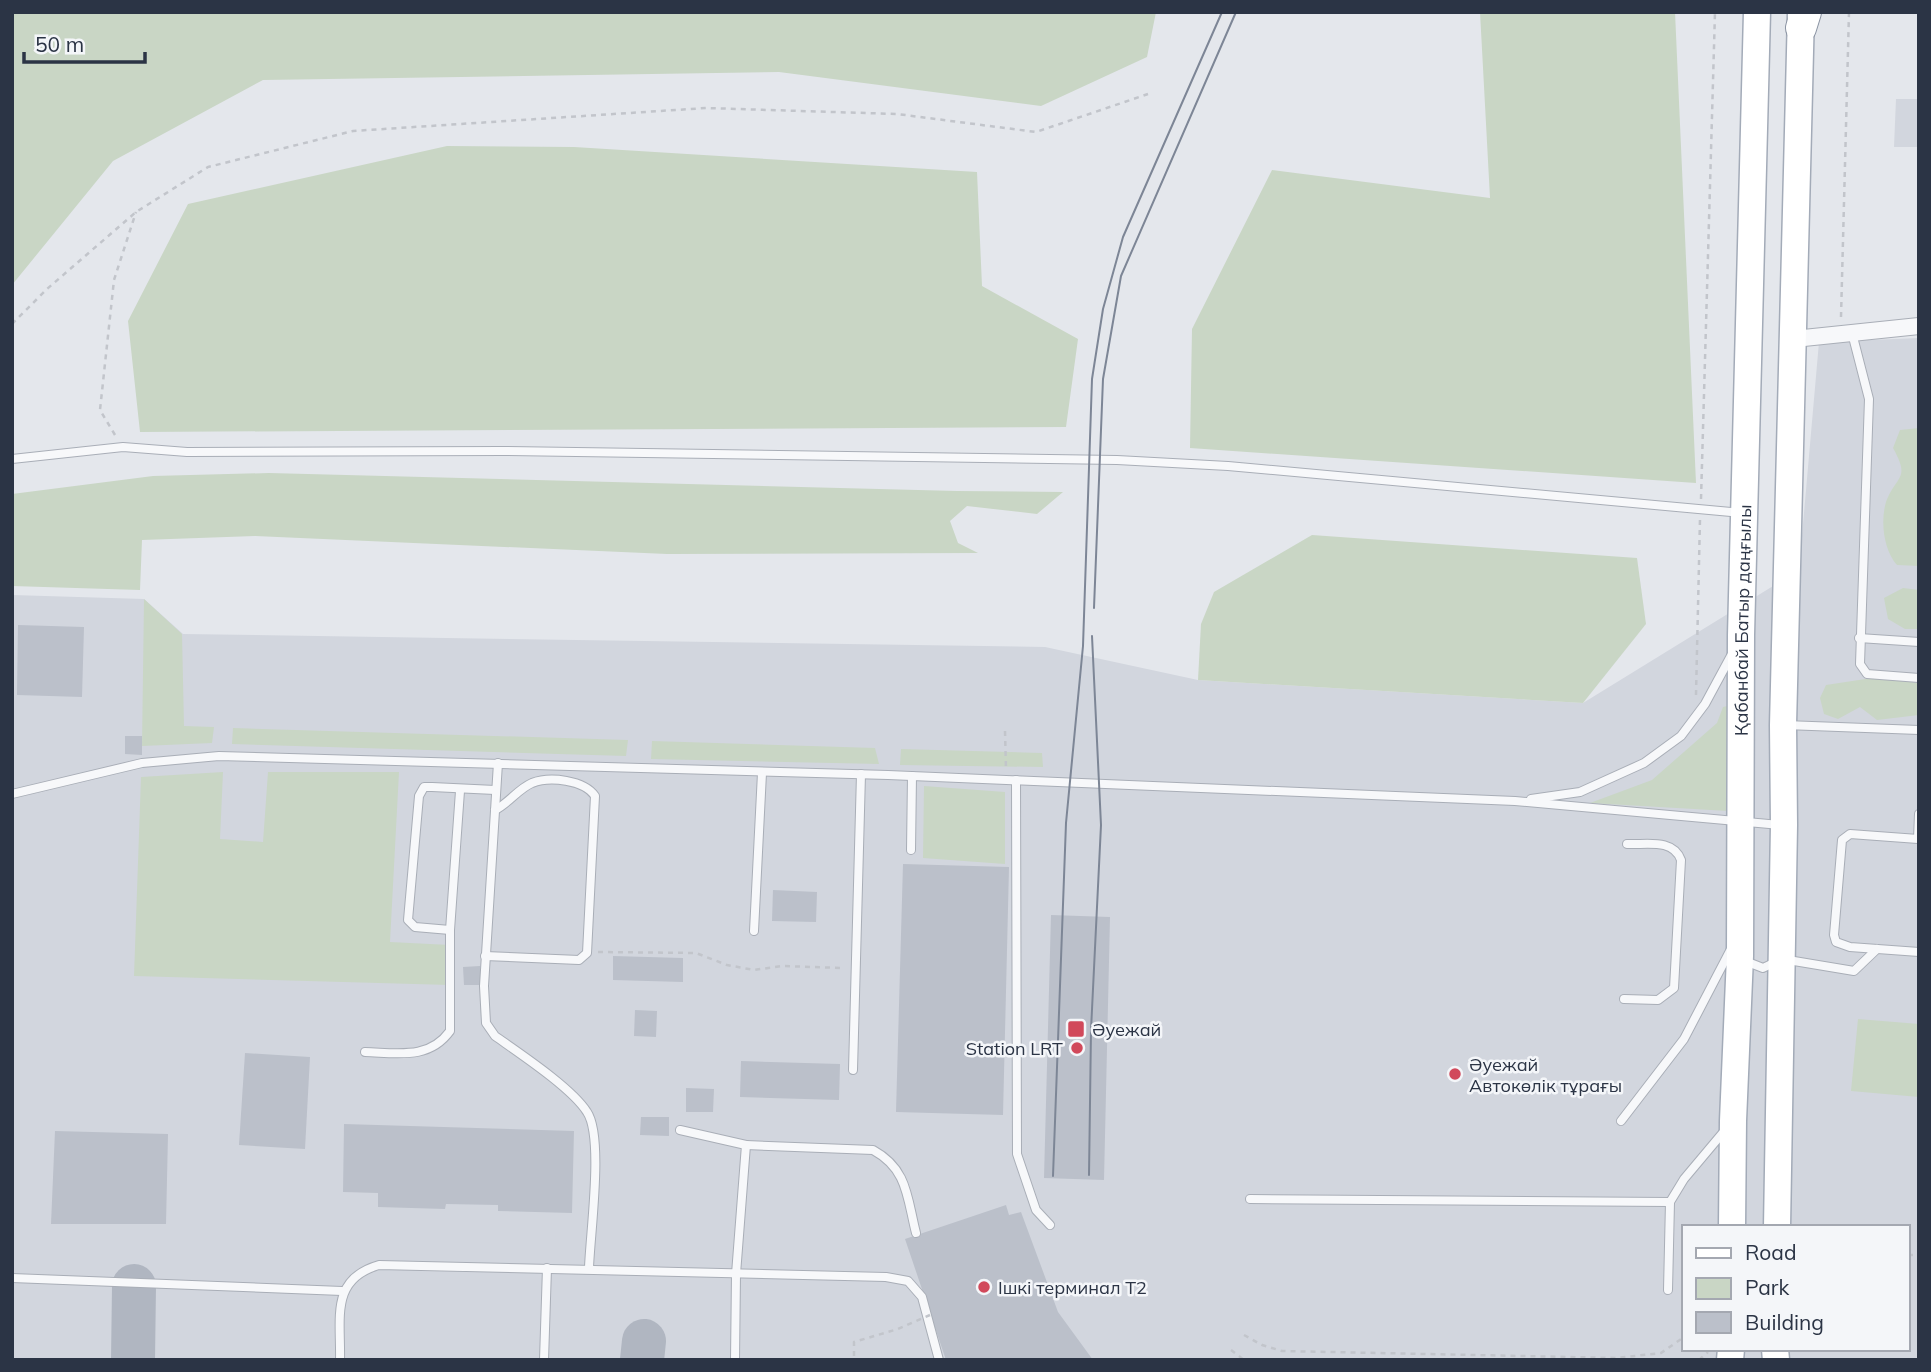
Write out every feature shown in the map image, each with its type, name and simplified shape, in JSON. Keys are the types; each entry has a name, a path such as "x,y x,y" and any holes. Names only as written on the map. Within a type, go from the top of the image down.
{"main road":[{"name":"Қабанбай Батыр даңғылы","path":"1732,1225 1740,944 1741,635 1757,12"},
{"path":"1777,1225 1784,825 1783,725 1802,18"}],"street":[{"path":"1794,340 1919,326"}],"lane":[{"path":"1846,334 1869,399 1860,664 1867,674 1919,678"},
{"path":"12,459 123,447 187,452 503,451 1117,460 1228,466 1746,514"},
{"path":"1515,801 1580,792 1644,763 1663,750 1681,736 1695,718 1741,635"},
{"path":"1859,638 1919,642"},
{"path":"1783,725 1919,730"},
{"path":"12,794 142,763 219,756 861,774 1515,801 1784,825"},
{"path":"498,763 485,957 486,1023 495,1036 572,1095 592,1121 596,1142 589,1268"},
{"path":"754,930 762,773"},
{"path":"853,1070 861,774"},
{"path":"911,850 912,776"},
{"path":"1016,780 1017,1154 1036,1210 1050,1225"},
{"path":"485,957 579,960 587,953 595,796 578,782 536,782 524,788 510,803 495,810"},
{"path":"450,930 415,927 408,920 421,791 432,787 495,790"},
{"path":"365,1052 421,1053 441,1043 450,1031 450,930 460,790"},
{"path":"1919,814 1918,839 1850,834 1842,840 1834,935 1842,946 1919,952"},
{"path":"1624,999 1658,1000 1674,988 1681,860 1668,845 1627,844"},
{"path":"1621,1121 1684,1039 1740,944 1754,966 1763,968 1782,959 1854,971 1877,949"},
{"path":"1668,1290 1670,1202 1684,1179 1733,1121"},
{"path":"680,1130 746,1145 873,1150 889,1159 901,1172 916,1233"},
{"path":"735,1360 736,1274 746,1145"},
{"path":"1250,1199 1670,1202"},
{"path":"340,1360 342,1291 354,1275 379,1265 886,1277 908,1281 922,1297 939,1360"},
{"path":"544,1360 547,1268"},
{"path":"12,1278 342,1291"}],"path":[{"path":"1695,718 1715,12"},
{"path":"1846,334 1849,12"},
{"path":"12,324 47,289 136,212 208,167 353,131 706,108 897,114 1036,132 1080,120 1148,94"},
{"path":"123,447 100,410 114,280 136,212"},
{"path":"1006,731 1006,780"},
{"path":"587,953 696,953 727,965 754,970 782,966 857,968"},
{"path":"854,1356 855,1342 898,1329 930,1315"},
{"path":"1244,1335 1262,1345 1282,1351 1617,1358 1661,1353 1682,1338"},
{"path":"1231,1350 1244,1360"}],"shaded area":[{"path":"1896,99 1919,99 1919,147 1894,147"},
{"path":"1919,338 1919,1360 12,1360 12,595 144,599 183,634 1045,647 1198,680 1583,703 1799,570 1819,342"}],"green space":[{"path":"12,12 1156,12 1147,57 1041,106 779,72 263,80 113,161 12,285"},
{"path":"1480,12 1675,12 1696,483 1190,448 1192,329 1272,170 1490,198"},
{"path":"447,146 574,147 977,172 982,286 1078,339 1066,427 140,432 128,321 188,204"},
{"path":"1919,428 1919,566 1897,565 1886,544 1883,527 1886,502 1901,472 1893,448 1900,430"},
{"path":"269,473 1063,492 1037,514 967,506 950,521 958,543 978,553 667,554 255,536 142,540 140,590 12,586 12,494 153,476"},
{"path":"1312,535 1637,558 1646,624 1583,703 1198,680 1201,624 1214,592"},
{"path":"1903,588 1919,590 1919,629 1905,629 1888,619 1884,598"},
{"path":"144,599 182,634 184,726 214,727 212,743 142,746"},
{"path":"1872,678 1919,683 1919,715 1877,720 1860,707 1838,719 1824,714 1820,698 1826,685"},
{"path":"1731,705 1728,811 1590,803 1652,780 1717,723 1723,707"},
{"path":"233,728 628,740 626,756 232,744"},
{"path":"652,741 875,748 879,764 651,759"},
{"path":"901,749 1042,753 1043,767 900,765"},
{"path":"223,772 220,839 263,842 268,772 399,772 390,942 450,945 450,985 134,976 141,777"},
{"path":"924,786 1005,792 1005,864 923,858"},
{"path":"1858,1019 1919,1024 1919,1097 1851,1091"}],"building":[{"path":"18,625 84,627 82,697 17,695"},
{"path":"125,736 142,736 142,755 125,754"},
{"path":"903,864 1009,867 1003,1115 896,1112"},
{"path":"773,890 817,892 816,922 772,921"},
{"name":"Station LRT","path":"1051,915 1110,917 1104,1180 1044,1178"},
{"path":"613,956 683,958 683,982 613,980"},
{"path":"480,966 480,985 464,985 463,967"},
{"path":"635,1010 657,1011 656,1037 634,1036"},
{"path":"245,1053 310,1057 305,1149 239,1145"},
{"path":"741,1061 840,1064 839,1100 740,1097"},
{"path":"686,1088 714,1089 713,1112 686,1112"},
{"path":"641,1117 669,1117 669,1136 640,1135"},
{"path":"344,1124 574,1131 572,1213 498,1211 498,1205 446,1204 445,1209 378,1207 378,1193 343,1192"},
{"path":"55,1131 168,1134 166,1224 51,1224"},
{"name":"Ішкі терминал T2","path":"1006,1205 1009,1215 1021,1212 1058,1312 1093,1360 946,1360 905,1239"}],"taxiway":[{"path":"133,1360 134,1286"},
{"path":"642,1360 644,1341"}],"tram line":[{"path":"1053,1176 1066,823 1083,646 1092,379 1103,309 1123,237 1222,12"},
{"path":"1094,608 1103,379 1121,276 1236,12"},
{"path":"1089,1175 1091,1030 1101,825 1092,636"}],"place":[{"name":"Әуежай","path":"1076,1029"},
{"name":"Station LRT","path":"1077,1048"},
{"name":"Әуежай Автокөлік тұрағы","path":"1455,1074"},
{"name":"Ішкі терминал T2","path":"984,1287"}]}
